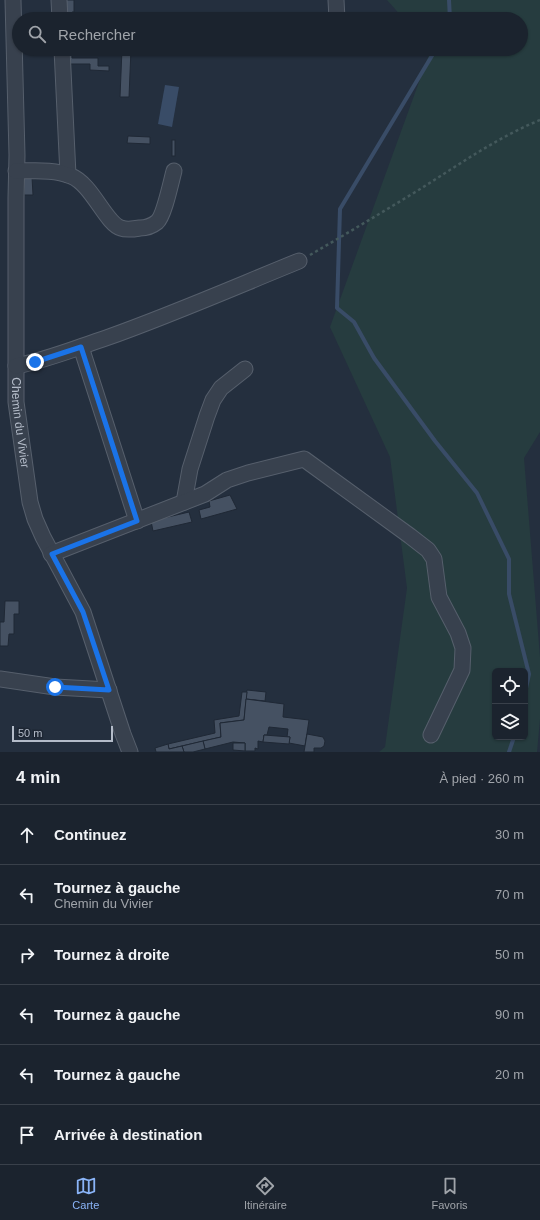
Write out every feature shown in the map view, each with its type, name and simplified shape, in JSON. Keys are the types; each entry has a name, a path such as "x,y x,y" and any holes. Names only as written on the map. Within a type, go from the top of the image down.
{"street":[{"name":"Chemin du Vivier","path":"13,0 13,12"},
{"path":"59,0 60,12"},
{"path":"336,0 337,12"},
{"name":"Chemin du Vivier","path":"14,56 16,171 16,402 30,502 35,519 83,612 130,752"},
{"path":"62,56 68,175"},
{"path":"16,171 57,172 72,176 97,199 116,226 122,228 151,226 158,221 164,207 174,171"},
{"path":"16,366 35,362 149,323 299,261"},
{"path":"81,347 137,521"},
{"path":"184,502 190,469 213,400 221,388 245,369"},
{"path":"52,554 205,494 228,480 248,473 304,459 410,536 428,550 434,559 439,597 458,633 463,648 462,670 431,735"},
{"path":"0,679 55,687 109,690"}],"path":[{"path":"299,261 386,210 482,150 540,120"}],"green space":[{"path":"387,0 540,0 540,432 524,458 540,657 540,719 537,752 379,752 385,747 407,588 390,457 330,327 428,56 528,56 528,12 398,12"}],"water":[{"path":"165,85 179,87 172,127 158,124"}],"building":[{"path":"66,0 74,0 74,12 66,12"},
{"path":"66,56 72,56 72,58 98,58 98,66 109,66 109,71 90,70 90,64 67,64"},
{"path":"122,56 131,56 129,97 120,97"},
{"path":"128,136 150,137 150,144 127,143"},
{"path":"172,140 175,140 175,156 172,156"},
{"path":"24,176 32,177 33,195 24,195"},
{"path":"230,495 237,509 201,519 199,510 210,507 209,501"},
{"path":"189,512 192,522 153,531 151,521"},
{"path":"5,601 19,601 19,614 14,614 14,634 9,634 8,646 0,646 0,622 4,622"},
{"path":"247,690 266,692 265,701 246,699"},
{"path":"242,692 247,692 244,720 220,723 221,737 169,749 168,744 215,733 214,720 239,716"},
{"path":"246,699 284,704 283,717 309,720 305,746 289,743 290,737 287,737 288,729 269,727 267,735 264,735 263,742 258,741 258,749 255,748 255,751 245,751 245,743 233,742 205,749 203,741 221,737 220,723 244,720"},
{"path":"307,734 323,737 325,741 324,746 321,748 314,748 314,752 304,752"},
{"path":"264,735 290,737 289,744 263,742"},
{"path":"203,741 205,749 193,752 184,752 182,746"},
{"path":"233,743 245,743 245,751 233,750"},
{"path":"168,744 169,749 182,746 184,752 156,752 155,748"}],"waterway":[{"path":"449,0 450,12"},
{"path":"432,56 340,209 337,308 354,322 374,358 435,441 477,493 509,559 509,594 528,668"},
{"path":"528,670 528,679"},
{"path":"509,752 513,740"}],"route":[{"path":"35,362 81,347 137,521 52,554 83,612 109,690 55,687"}]}
